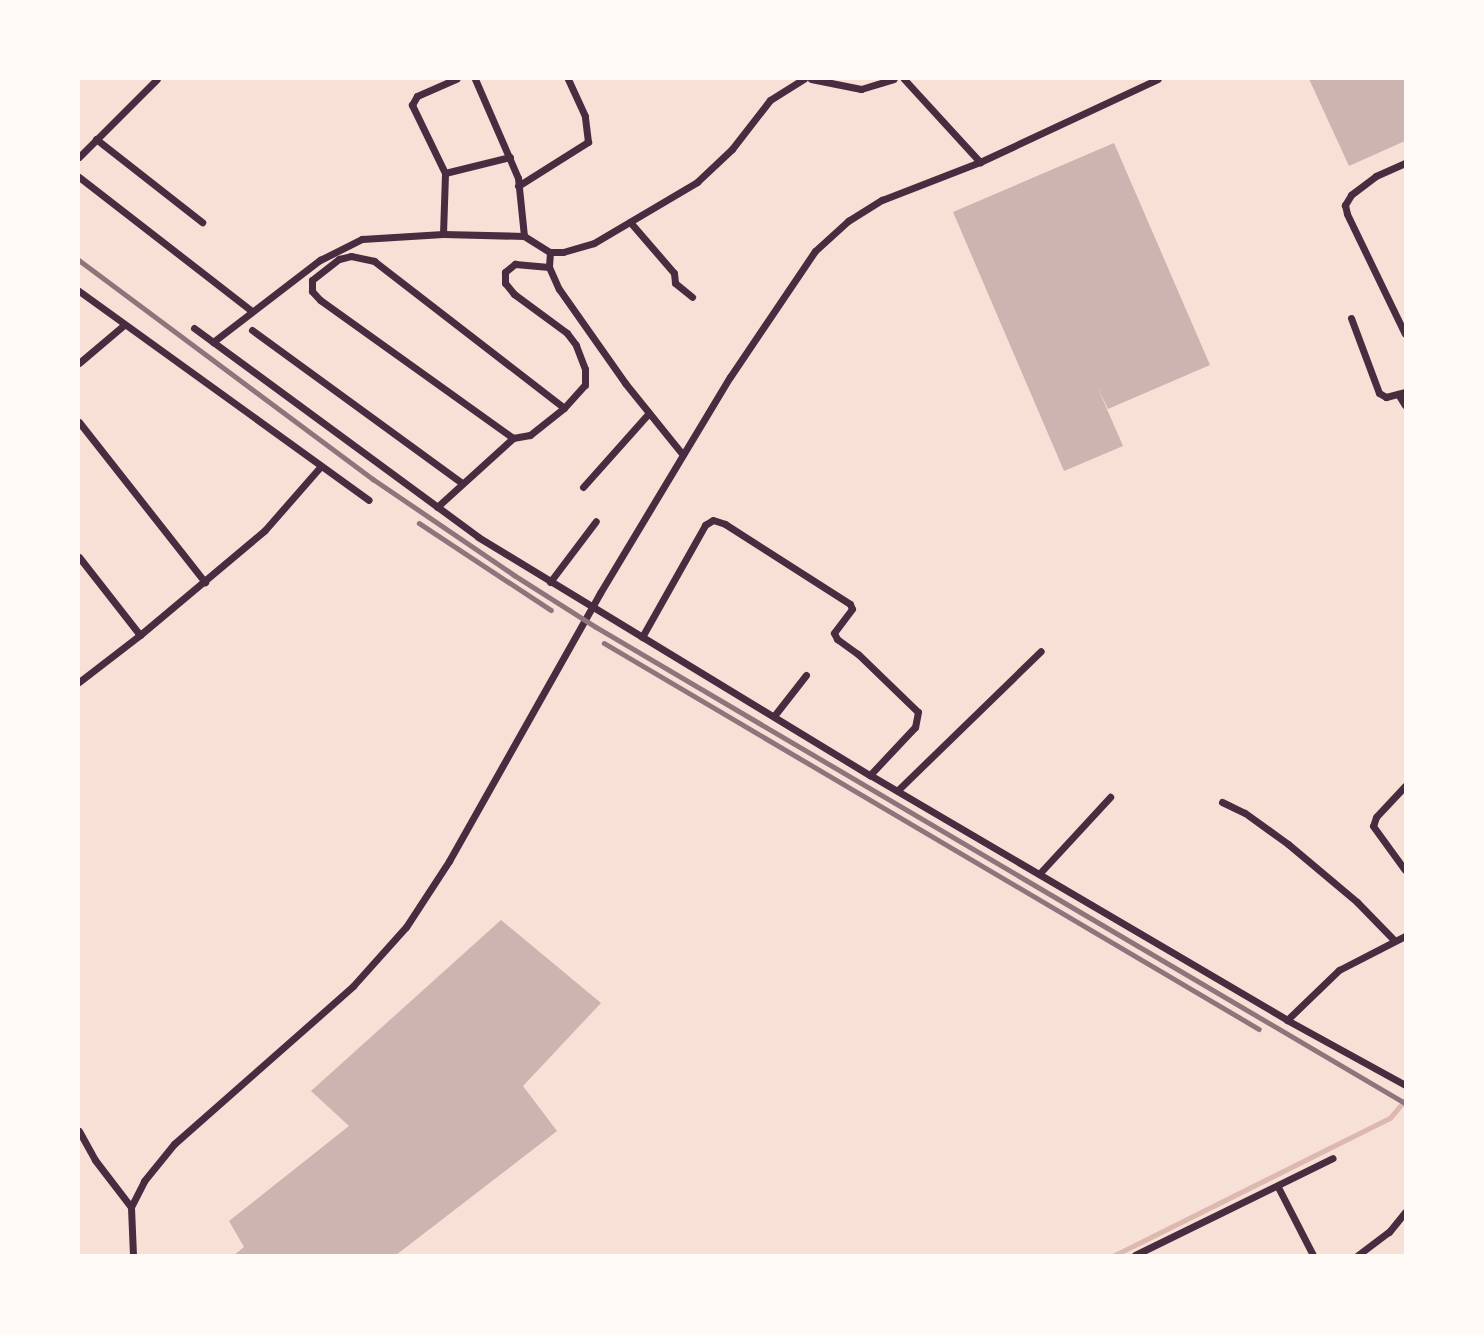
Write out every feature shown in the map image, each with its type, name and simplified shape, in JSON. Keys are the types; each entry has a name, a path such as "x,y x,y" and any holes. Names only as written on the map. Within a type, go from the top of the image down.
{"street":[{"path":"79,158 157,79"},
{"path":"443,234 444,173 412,105 417,96 456,79"},
{"path":"475,79 496,132 510,157 518,186 524,236"},
{"path":"518,186 588,142 584,116 568,79"},
{"path":"213,342 344,245 362,239 443,234 524,236 550,252 586,246 697,182 732,149 770,100 804,79"},
{"path":"811,79 861,89 893,79"},
{"path":"904,79 980,162"},
{"path":"133,1255 131,1207 144,1181 174,1144 353,986 406,926 449,861 600,593 683,455 785,292 815,251 848,221 882,200 980,162 1158,79"},
{"path":"96,139 202,222"},
{"path":"444,173 510,157"},
{"path":"1405,163 1376,177 1351,195 1345,205 1346,214 1405,334"},
{"path":"79,177 252,311"},
{"path":"630,222 674,273 674,283 692,297"},
{"path":"550,252 550,267 559,289 649,413 683,455"},
{"path":"513,438 320,300 312,291 312,279 339,259 351,256 374,261 565,408"},
{"path":"437,507 513,438 530,435 565,408 586,386 585,369 576,345 567,333 514,294 505,283 505,272 515,264 550,267"},
{"path":"79,291 369,500"},
{"path":"1351,318 1379,393 1386,397 1402,393 1405,405"},
{"path":"79,363 124,325"},
{"path":"194,328 437,507 550,582 870,775 1287,1020 1404,1085"},
{"path":"252,330 462,483"},
{"path":"583,488 649,413"},
{"path":"79,422 205,582"},
{"path":"79,682 205,582 265,530 321,466"},
{"path":"642,637 705,525 713,520 725,524 850,604 852,609 835,629 835,636 918,712 915,727 870,775"},
{"path":"550,582 596,521"},
{"path":"79,557 140,635"},
{"path":"898,790 1041,651"},
{"path":"774,716 806,675"},
{"path":"1405,786 1376,817 1373,826 1376,834 1405,870"},
{"path":"1039,874 1110,797"},
{"path":"1222,802 1245,813 1288,844 1357,902 1394,940"},
{"path":"1287,1020 1339,970 1405,936"},
{"path":"79,1130 95,1160 131,1207"},
{"path":"1135,1255 1278,1187 1332,1158"},
{"path":"1278,1187 1313,1255"},
{"path":"1358,1255 1389,1232 1405,1212"}],"building":[{"path":"1309,79 1405,79 1405,141 1349,166"},
{"path":"1114,143 1210,365 1108,409 1097,386 1123,446 1064,471 953,212"},
{"path":"501,920 601,1003 523,1086 557,1131 396,1255 234,1255 244,1247 229,1221 349,1126 311,1091"}],"waterway":[{"path":"1115,1255 1390,1118 1405,1100"}],"railway":[{"path":"79,260 373,479 514,575 596,627 1405,1103"},
{"path":"419,523 551,610"},
{"path":"604,643 1259,1029"}]}
